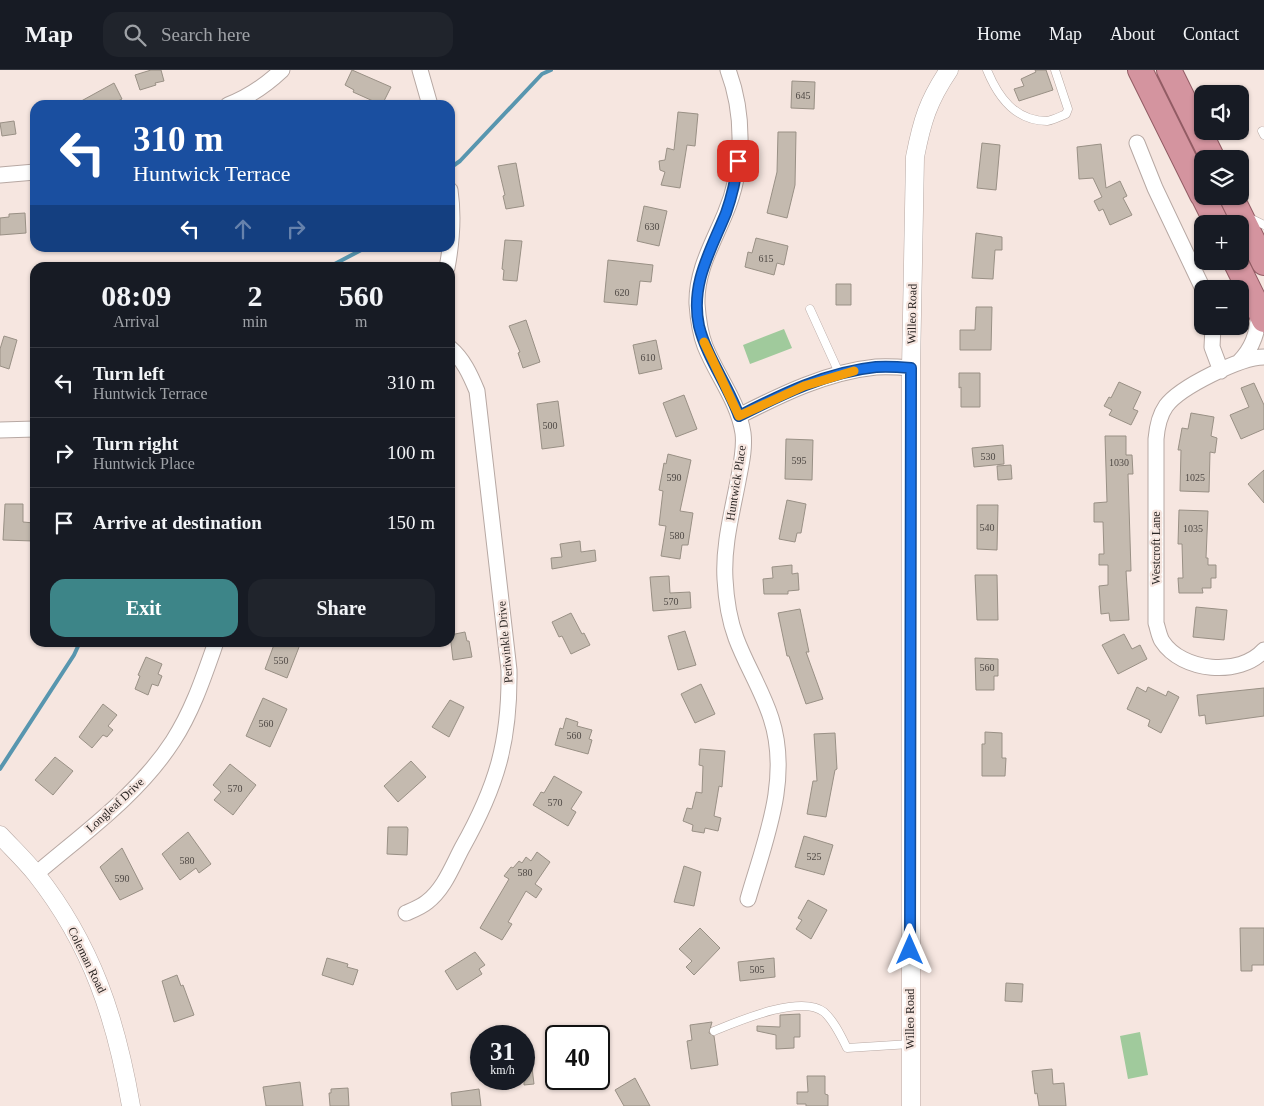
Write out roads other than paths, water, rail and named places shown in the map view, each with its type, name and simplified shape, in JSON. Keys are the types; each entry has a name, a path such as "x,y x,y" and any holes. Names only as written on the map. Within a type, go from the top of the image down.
{"highway":[{"path":"1140,70 1194,178"},
{"path":"1169,70 1209,150"},
{"path":"1235,205 1264,263"},
{"path":"1239,270 1261,314"}],"street":[{"path":"241,100 259,89 282,70"},
{"path":"420,70 429,100"},
{"name":"Huntwick Place","path":"728,70 732,81 738,115 740,141 736,180 726,211 703,265 698,283 697,302 699,323 705,346 734,401 743,435 743,452 726,546 724,570 726,595 736,638 771,720 776,744 778,768 774,810 748,899"},
{"name":"Willeo Road","path":"911,1106 911,368 916,157 922,123 936,90 949,70"},
{"path":"1137,143 1155,188 1199,280"},
{"path":"0,175 30,172"},
{"path":"1239,362 1247,353 1253,340 1261,314"},
{"path":"1213,335 1212,347 1221,371"},
{"name":"Periwinkle Drive","path":"406,913 426,903 441,887 478,820 499,765 506,737 509,703 509,670 476,391 469,371 455,352"},
{"name":"Westcroft Lane","path":"1264,357 1250,358 1239,362 1176,395 1161,414 1156,439 1156,623 1162,641 1184,661 1204,667 1232,667 1249,661 1264,650"},
{"path":"739,416 804,386 840,374 877,367 911,368"},
{"path":"0,430 30,429"},
{"name":"Longleaf Drive","path":"36,874 129,795 155,766 174,740 190,712 201,687 214,647"},
{"name":"Coleman Road","path":"0,834 36,874 61,909 83,948 99,982 114,1025 131,1106"}],"lane":[{"path":"990,71 1003,102 1028,118 1049,121 1066,114 1068,108 1055,70"},
{"path":"1236,205 1252,220 1264,225"},
{"path":"810,308 840,374"},
{"path":"714,1031 791,1006 802,1006 824,1012 837,1029 847,1048 910,1044"}],"waterway":[{"path":"455,164 542,74 551,70"},
{"path":"338,262 357,252"},
{"path":"0,769 78,647"}]}
